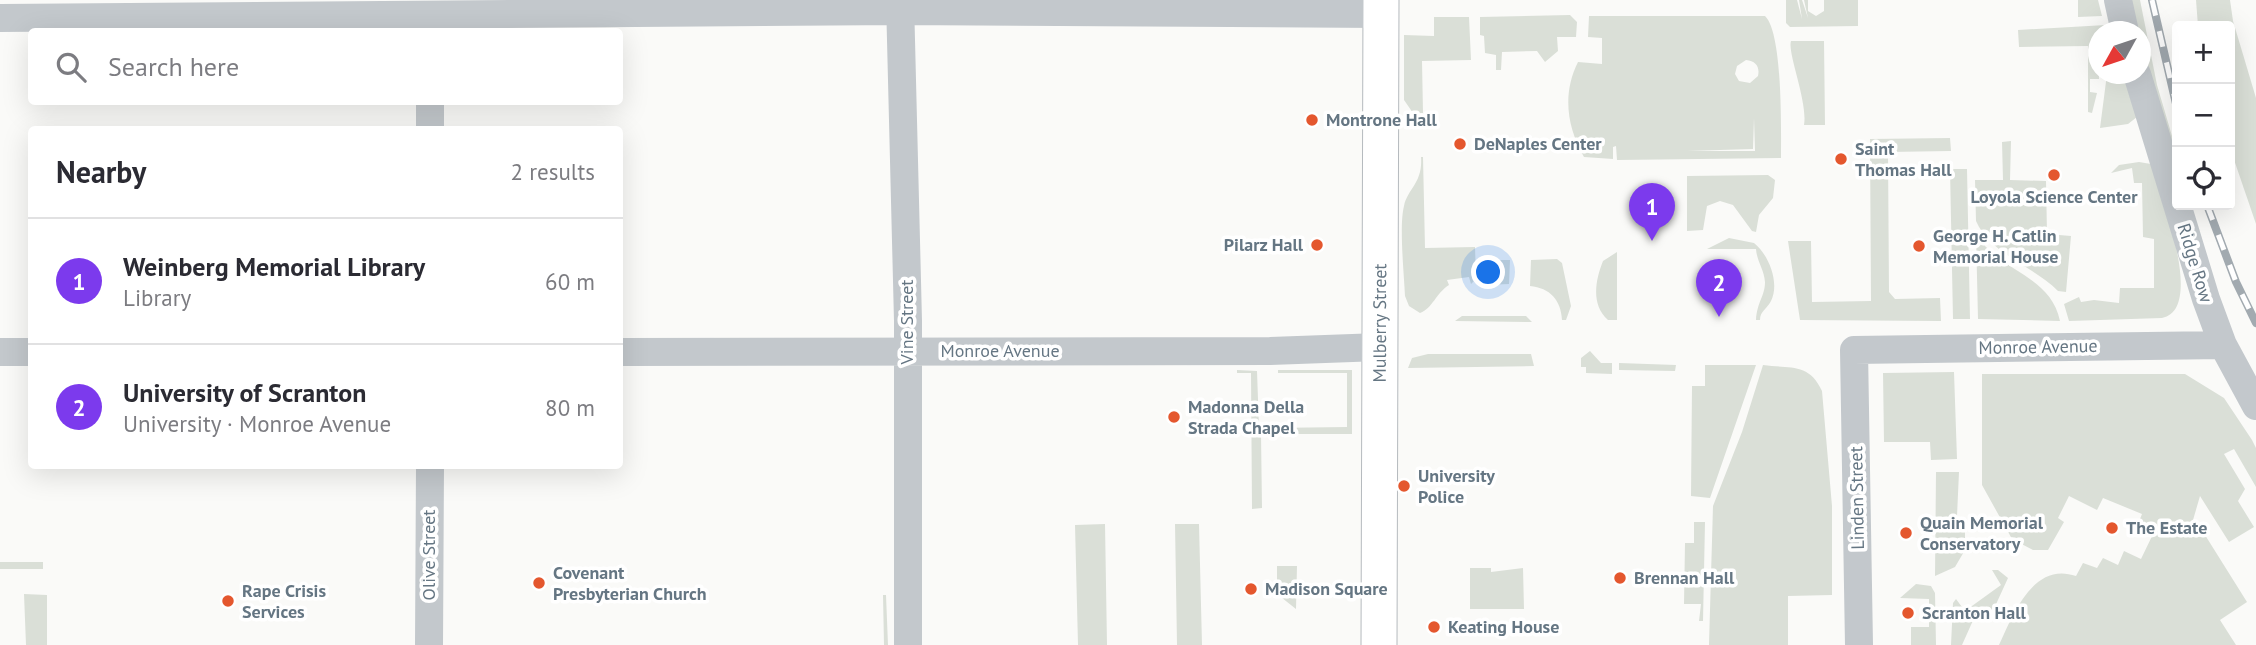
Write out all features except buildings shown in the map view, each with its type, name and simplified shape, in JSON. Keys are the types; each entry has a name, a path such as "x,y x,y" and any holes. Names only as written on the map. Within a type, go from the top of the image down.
{"main road":[{"name":"Mulberry Street","path":"1379,645 1381,7"}],"street":[{"path":"2118,0 2123,21"},
{"path":"0,18 429,16 900,5 1381,7"},
{"name":"Vine Street","path":"900,5 906,182 908,645"},
{"name":"Ridge Row","path":"2140,84 2222,345 2256,406"},
{"path":"430,105 430,126"},
{"name":"Monroe Avenue","path":"1854,351 2222,345"},
{"name":"Monroe Avenue","path":"623,352 1380,347"},
{"name":"Linden Street","path":"1854,351 1859,645"},
{"path":"0,352 28,352"},
{"name":"Olive Street","path":"429,645 430,469"}],"shaded area":[{"path":"1786,0 1797,0 1802,19 1799,0 1802,0 1808,18 1804,0 1808,0 1808,11 1816,16 1824,11 1824,0 1858,0 1858,26 1790,27 1786,23"},
{"path":"2078,0 2098,0 2102,16 2078,17"},
{"path":"2126,0 2140,0 2144,21 2132,21"},
{"path":"2196,0 2230,0 2233,21 2198,21"},
{"path":"1570,15 1577,22 1576,37 1557,37 1558,51 1545,62 1537,51 1502,52 1501,70 1496,70 1496,55 1485,53 1484,36 1480,35 1480,17"},
{"path":"1589,16 1765,16 1771,26 1778,61 1781,158 1617,160 1616,146 1613,147 1613,159 1584,157 1570,122 1568,98 1578,62 1602,64 1602,38 1588,37","holes":["1746,60 1755,63 1758,70 1758,76 1750,83 1739,81 1735,74 1737,66","1754,118 1755,151 1687,151 1753,149"]},
{"path":"1434,17 1469,17 1471,60 1422,61 1423,113 1413,113 1404,100 1404,35 1434,36"},
{"path":"2088,26 2088,46 2019,47 2018,30"},
{"path":"2235,28 2256,98 2256,224 2235,163"},
{"path":"1791,41 1824,41 1825,125 1804,125 1803,104"},
{"path":"2151,55 2172,136 2172,151 2151,81"},
{"path":"2090,84 2090,92 2097,93 2092,113 2088,112"},
{"path":"2106,84 2128,84 2137,117 2128,124 2100,128"},
{"path":"1950,138 1951,151 1888,152 1889,292 1895,299 1940,298 1941,321 1800,320 1788,241 1811,241 1812,302 1871,301 1870,139"},
{"path":"2011,141 2010,180 2046,181 2047,234 2071,236 2066,292 2058,291 2002,251 1983,233 1976,221 1975,180 2003,180 2002,142"},
{"path":"1421,157 1425,248 1475,247 1476,279 1471,284 1469,277 1447,280 1449,285 1420,313 1409,306 1405,296 1402,225 1406,200 1420,173"},
{"path":"2139,162 2151,164 2170,223 2180,273 2180,294 2175,310 2162,318 2069,321 2064,304 2079,297 2081,302 2094,300 2119,303 2120,288 2154,288 2154,239 2143,237 2142,183 2134,183 2132,168 2111,173 2119,165"},
{"path":"1950,169 1967,169 1970,319 1953,319"},
{"path":"1768,175 1775,180 1773,198 1759,215 1756,232 1752,231 1733,205 1720,201 1707,206 1703,230 1687,231 1687,176"},
{"path":"1976,234 1986,247 2046,293 2055,305 2060,321 1978,319"},
{"path":"1729,238 1754,243 1772,270 1773,294 1760,320 1756,320 1765,282 1756,249 1707,249"},
{"path":"1617,252 1617,320 1608,320 1599,307 1596,292 1603,261"},
{"path":"1557,259 1562,263 1571,306 1566,320 1562,320 1557,301 1549,292 1530,286 1531,260"},
{"path":"1482,260 1510,260 1509,284 1486,285"},
{"path":"1462,316 1526,316 1532,322 1455,321"},
{"path":"1590,351 1601,363 1612,363 1612,374 1586,373 1586,367 1581,367 1581,358"},
{"path":"1428,354 1531,354 1534,366 1408,368 1412,358"},
{"path":"1619,363 1676,365 1675,371 1619,370"},
{"path":"1705,365 1756,365 1710,498 1691,496 1692,386 1705,386"},
{"path":"1763,365 1804,371 1811,375 1822,391 1832,506 1832,595 1788,596 1788,645 1709,645 1713,506 1742,432"},
{"path":"1237,370 1257,371 1259,428 1347,427 1347,373 1278,373 1278,370 1352,370 1352,434 1261,434 1262,508 1252,509 1251,373 1237,373"},
{"path":"1954,372 1957,459 1931,460 1930,442 1884,442 1883,373"},
{"path":"1982,374 2185,374 2224,398 2256,448 2256,487 2234,449 2224,454 2245,489 2238,501 2254,527 2229,542 2200,496 2191,527 2200,527 2247,602 2220,620 2236,645 1999,645 2018,606 2036,583 2061,573 2076,576 2083,563 2097,568 2103,558 2118,565 2124,551 2141,559 2154,532 2138,524 2142,514 2103,498 2097,510 2069,496 2058,518 2064,522 2048,550 2033,550 2012,539 1982,485"},
{"path":"1936,472 1959,472 1957,516 1965,531 1965,550 1955,567 1935,576"},
{"path":"1694,522 1705,522 1703,621 1699,621 1701,604 1684,604 1685,543 1694,543"},
{"path":"1105,524 1107,645 1078,645 1075,525"},
{"path":"1175,524 1199,524 1202,645 1177,645"},
{"path":"0,562 43,562 43,569 0,569"},
{"path":"1277,566 1297,566 1296,609 1277,594"},
{"path":"1470,568 1491,568 1491,572 1523,568 1524,609 1470,609"},
{"path":"1992,570 1998,570 2008,578 1992,613 1979,607 1962,645 1951,645 1953,603 1956,599 1965,611 2001,585"},
{"path":"1916,584 1931,586 1935,593 1936,645 1911,645 1911,627 1929,627 1929,599 1900,598"},
{"path":"24,594 47,595 47,645 26,645"},
{"path":"883,595 886,595 888,645 884,645"}],"railway":[{"path":"2152,0 2172,86"},
{"path":"2209,210 2236,282 2256,323"}],"place":[{"name":"Montrone Hall","path":"1312,120"},
{"name":"DeNaples Center","path":"1460,144"},
{"name":"Saint Thomas Hall","path":"1841,159"},
{"name":"Loyola Science Center","path":"2054,175"},
{"name":"Weinberg Memorial Library","path":"1652,241"},
{"name":"Pilarz Hall","path":"1317,245"},
{"name":"George H. Catlin Memorial House","path":"1919,246"},
{"name":"University of Scranton","path":"1719,317"},
{"name":"Madonna Della Strada Chapel","path":"1174,417"},
{"name":"University Police","path":"1404,486"},
{"name":"The Estate","path":"2112,528"},
{"name":"Quain Memorial Conservatory","path":"1906,533"},
{"name":"Brennan Hall","path":"1620,578"},
{"name":"Covenant Presbyterian Church","path":"539,583"},
{"name":"Madison Square","path":"1251,589"},
{"name":"Rape Crisis Services","path":"228,601"},
{"name":"Scranton Hall","path":"1908,613"},
{"name":"Keating House","path":"1434,627"}]}
